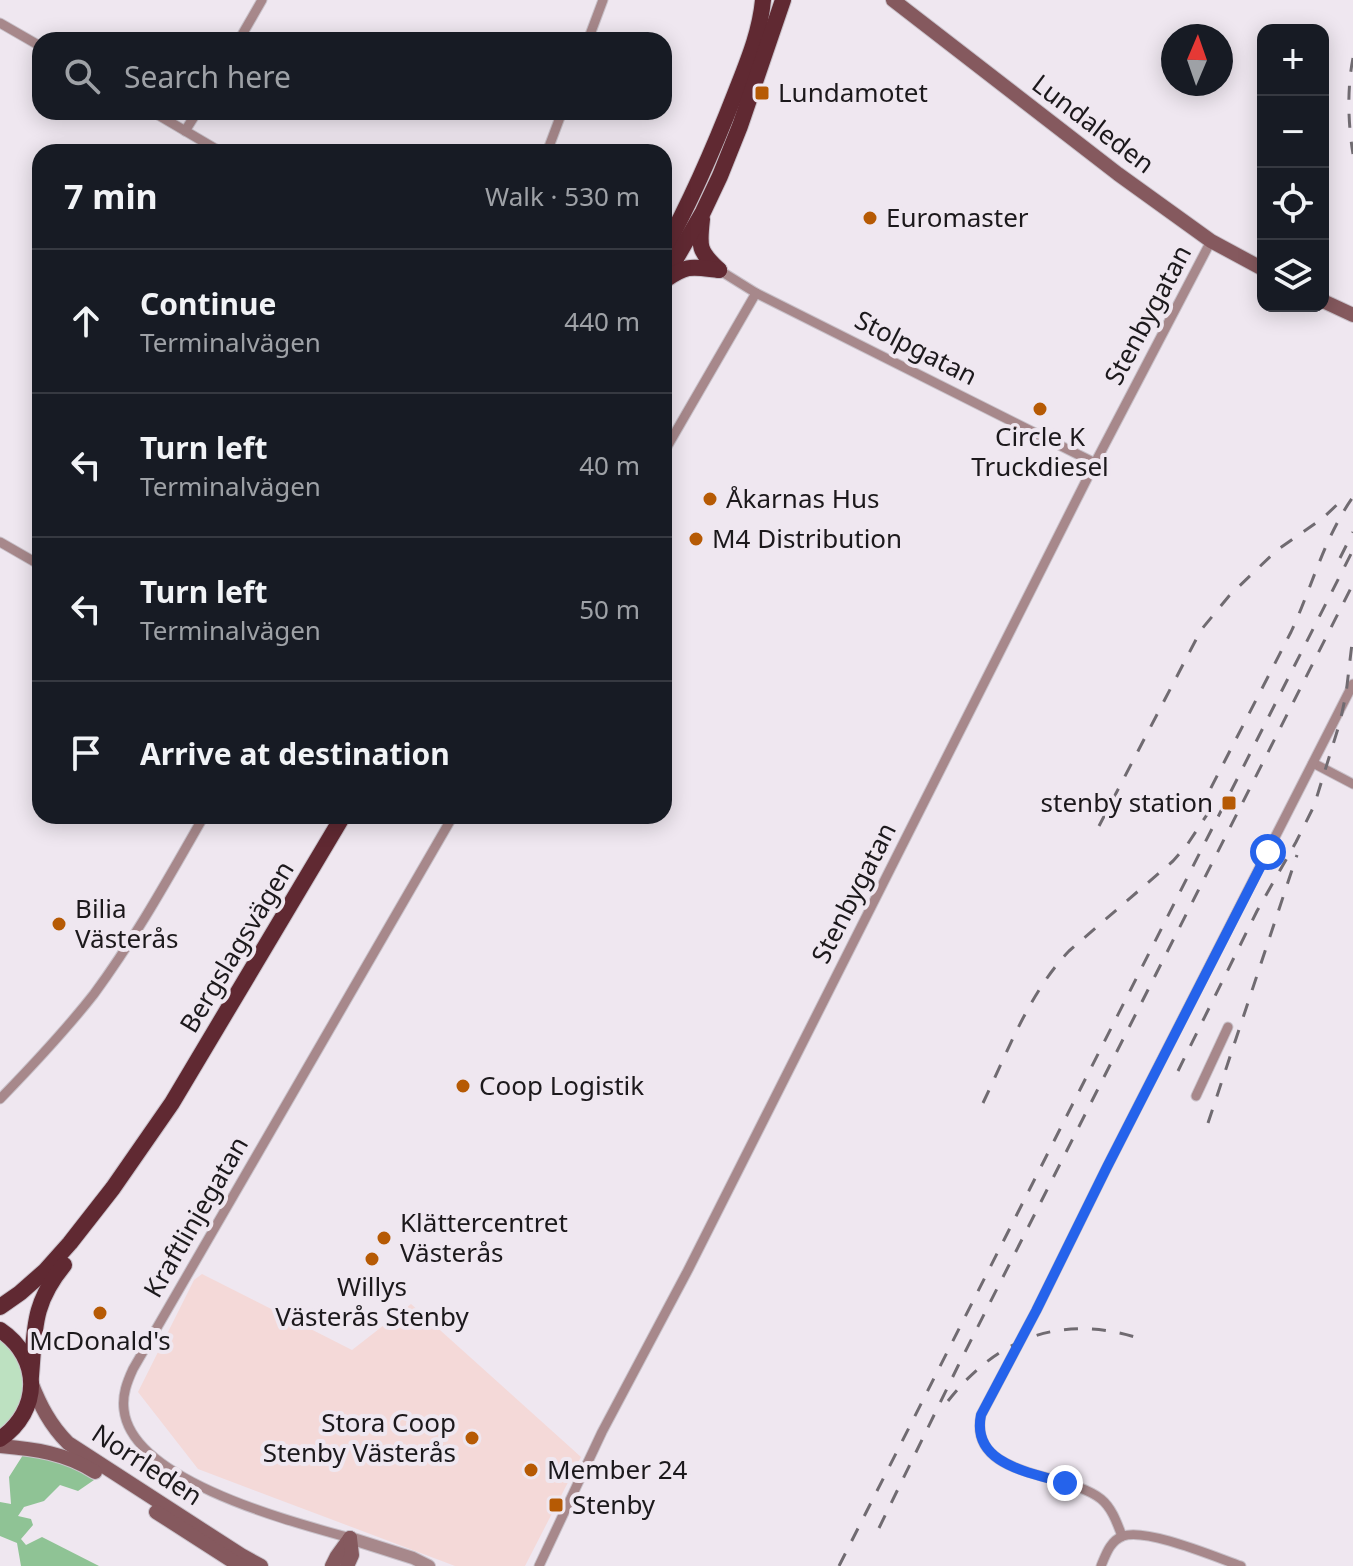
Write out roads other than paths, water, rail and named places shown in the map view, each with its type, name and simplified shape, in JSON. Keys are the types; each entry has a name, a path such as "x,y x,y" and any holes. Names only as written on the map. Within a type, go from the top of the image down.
{"highway":[{"path":"672,235 714,149 756,39 763,0"},
{"path":"672,266 703,212 740,126 783,0"},
{"path":"703,212 699,243 701,252 719,270"},
{"path":"672,275 690,267 719,270"},
{"name":"Bergslagsvägen","path":"0,1307 58,1258 172,1103 338,824"},
{"name":"Bergslagsvägen","path":"0,1439 25,1414 30,1398 34,1330 45,1292 123,1186 164,1122 172,1103"},
{"path":"0,1330 21,1350 31,1379"}],"main road":[{"name":"Lundaleden","path":"883,0 898,3 1055,127 1211,241 1257,266"},
{"path":"1329,304 1353,315"},
{"name":"Norrleden","path":"31,1379 48,1419 68,1443 261,1566"},
{"name":"Norrleden","path":"0,1446 66,1456 240,1566"},
{"path":"332,1566 350,1538"},
{"path":"347,1566 352,1555 350,1538"}],"street":[{"path":"244,32 262,0"},
{"path":"591,32 603,0"},
{"path":"0,23 32,41"},
{"path":"166,120 207,144"},
{"path":"185,131 192,120"},
{"path":"550,144 559,120"},
{"name":"Stenbygatan","path":"539,1566 602,1432 687,1272 1095,463 1211,241"},
{"name":"Stolpgatan","path":"719,270 756,293 1095,463"},
{"path":"672,438 756,293"},
{"path":"0,542 32,560"},
{"path":"1122,1536 1107,1505 1092,1493 1015,1467 1001,1461 985,1448 979,1431 981,1415 1353,684"},
{"path":"1313,763 1353,784"},
{"path":"0,1099 65,1029 112,968 157,899 199,824"},
{"name":"Kraftlinjegatan","path":"350,1538 263,1513 174,1471 139,1443 124,1413 124,1397 133,1369 448,824"},
{"path":"1196,1096 1228,1027"},
{"path":"1101,1566 1113,1543 1122,1536 1134,1534 1150,1536 1241,1566"},
{"path":"350,1538 429,1566"}],"railway":[{"path":"1353,58 1349,106 1353,154"},
{"path":"1198,813 1291,632 1326,546 1353,497"},
{"path":"1099,826 1201,630 1229,596 1277,550 1323,518 1344,498"},
{"path":"1340,558 1353,532"},
{"path":"839,1566 1353,550"},
{"path":"879,1528 1353,584"},
{"path":"1178,1071 1257,911 1314,806 1340,722 1353,635"},
{"path":"983,1103 1020,1023 1055,967 1069,951 1173,861 1214,804"},
{"path":"1208,1123 1297,855"},
{"path":"948,1401 988,1361 1010,1346 1034,1336 1059,1330 1085,1329 1141,1339"}],"place":[{"name":"Lundamotet","path":"762,93"},
{"name":"Euromaster","path":"870,218"},
{"name":"Circle K Truckdiesel","path":"1040,409"},
{"name":"Åkarnas Hus","path":"710,499"},
{"name":"M4 Distribution","path":"696,539"},
{"name":"stenby station","path":"1229,803"},
{"name":"Bilia Västerås","path":"59,924"},
{"name":"Coop Logistik","path":"463,1086"},
{"name":"Klättercentret Västerås","path":"384,1238"},
{"name":"Willys Västerås Stenby","path":"372,1259"},
{"name":"McDonald's","path":"100,1313"},
{"name":"Stora Coop Stenby Västerås","path":"472,1438"},
{"name":"Member 24","path":"531,1470"},
{"name":"Stenby","path":"556,1505"}]}
